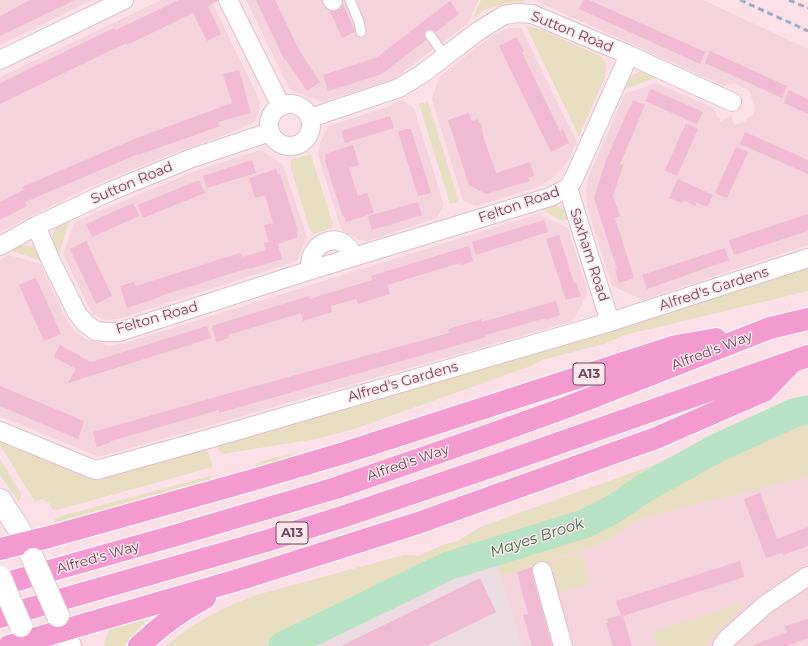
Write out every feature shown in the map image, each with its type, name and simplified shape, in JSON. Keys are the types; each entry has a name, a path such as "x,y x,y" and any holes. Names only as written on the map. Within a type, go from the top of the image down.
{"highway":[{"name":"Alfred's Way","path":"3,600 177,535 336,488 492,434 570,406 770,328 808,318"},
{"name":"A13","path":"0,549 30,550 249,481 344,453 411,430 676,346 770,328"},
{"name":"A13","path":"3,600 266,541 509,461 800,358"},
{"name":"A13","path":"9,646 28,637 64,631 241,579 418,523 656,438 764,392 800,358"},
{"path":"139,646 184,609 241,579"}],"street":[{"path":"0,60 124,0"},
{"path":"228,0 281,106"},
{"name":"Sutton Road","path":"310,118 399,88 413,80 477,32 504,16 517,13 532,14 732,102"},
{"name":"Felton Road","path":"36,226 51,261 77,313 85,323 96,331 119,332 311,270 310,264 312,256 323,242 332,240 340,241 347,245 351,250 353,257 550,197 568,188 574,178 629,56"},
{"path":"286,104 296,105 304,110 310,118 311,126 309,134 304,140 294,146 280,144 274,139 270,132 269,120 272,114 281,106 286,104"},
{"name":"Sutton Road","path":"0,246 36,226 118,188 192,158 270,132"},
{"name":"Saxham Road","path":"568,188 610,322"},
{"name":"Alfred's Gardens","path":"0,431 97,470 610,322 808,258"},
{"path":"0,500 30,550 64,631"},
{"path":"542,571 563,646"},
{"path":"722,646 728,638 765,605 808,576"},
{"path":"0,577 3,600 28,637"}],"lane":[{"path":"338,0 359,22 361,32"},
{"path":"430,35 445,56"}],"shaded area":[{"path":"0,0 92,0 0,45"},
{"path":"161,0 211,0 260,101 259,112 254,122 228,134 169,155 85,189 0,232 0,77"},
{"path":"246,0 324,0 329,10 343,4 343,0 479,0 467,24 394,79 322,102 290,90"},
{"path":"481,0 525,0 524,2 497,6 473,18"},
{"path":"534,0 703,0 808,49 808,245 643,300 612,286 587,207 586,189 589,175 625,94 656,83 714,108 717,117 720,118 720,122 732,115 733,123 735,125 746,121 747,118 752,116 755,109 749,90 733,83 724,86"},
{"path":"526,26 543,30 600,56 606,64 605,77 579,136"},
{"path":"509,28 521,28 577,142 567,163 551,179 538,187 477,206 463,201 432,99 439,77 494,34"},
{"path":"638,72 643,72 655,78 622,90 628,78"},
{"path":"400,100 414,108 444,205 437,218 368,241 359,240 343,231 340,226 318,155 320,143 328,126 390,106"},
{"path":"428,102 459,202 450,204 419,104"},
{"path":"257,151 262,151 283,165 307,237 297,261 118,319 106,320 94,315 90,310 63,254 74,223 99,211 196,171"},
{"path":"311,155 333,224 332,228 314,234 310,231 290,165 291,160"},
{"path":"549,203 562,208 571,219 562,221 543,210 542,205"},
{"path":"538,214 568,228 588,293 573,321 99,457 0,416 0,260 9,255 40,264 65,317 75,332 86,339 109,346 125,343"},
{"path":"66,219 69,223 59,253 56,254 53,243 53,234 57,226"},
{"path":"26,245 37,250 42,261 12,251 20,246"},
{"path":"808,266 808,291 625,335 604,344 542,360 531,366 354,429 316,439 222,454 219,451 217,443"},
{"path":"808,397 808,477 643,518 602,544 501,577 497,564 437,583 309,646 166,646 209,616 256,595 404,555 418,556 445,544 458,541 480,527 656,464"},
{"path":"0,438 93,476 206,447 213,467 57,510 52,509 49,503 42,499 35,502 0,445"},
{"path":"304,453 304,456 256,470 255,464 276,457"},
{"path":"0,459 21,493 21,498 18,501 0,475"},
{"path":"210,476 212,482 54,524 54,520 58,517"},
{"path":"808,477 808,646 522,646 501,577 602,544 643,518"},
{"path":"582,553 591,583 564,591 555,591 544,564"},
{"path":"497,564 522,646 309,646 437,583"},
{"path":"741,603 742,607 705,646 657,646 653,632"},
{"path":"143,619 145,624 124,646 104,646 109,629"}],"building":[{"path":"30,0 75,0 0,36 0,16"},
{"path":"179,0 218,0 208,6 221,34 207,41 193,13 127,45 126,43 0,104 0,83 114,28 116,30"},
{"path":"256,0 275,0 299,50 320,82 307,91 286,60 285,61"},
{"path":"583,0 589,0 705,52 700,64 579,9"},
{"path":"450,1 459,14 436,32 432,29 426,30 424,35 426,40 382,74 328,91 323,75 376,58"},
{"path":"343,4 355,32 342,38 330,11 340,9"},
{"path":"517,37 524,51 522,52 527,63 560,131 563,129 569,143 551,152 499,46"},
{"path":"710,51 787,86 782,98 705,63"},
{"path":"239,70 251,113 218,122 220,126 138,154 25,202 27,206 0,220 0,202 23,190 22,187 137,138 232,103 223,74"},
{"path":"651,89 703,112 697,124 645,101"},
{"path":"789,90 808,99 808,114 784,103"},
{"path":"633,100 645,105 620,164 623,165 613,196 620,216 615,218 634,278 619,283 615,269 617,269 594,198 606,160"},
{"path":"469,113 472,121 478,119 479,123 481,123 484,139 496,173 530,162 534,176 528,178 530,181 486,194 469,185 448,120"},
{"path":"390,116 394,128 345,143 341,131"},
{"path":"686,123 698,129 677,176 665,170"},
{"path":"411,129 431,193 418,196 398,132"},
{"path":"745,132 808,160 808,174 740,144"},
{"path":"353,145 359,165 349,168 358,196 367,193 374,213 346,222 332,183 325,160 325,154"},
{"path":"736,147 748,152 727,198 715,193"},
{"path":"252,160 256,173 207,188 203,176"},
{"path":"276,169 278,175 280,174 298,231 296,232 298,237 278,244 282,259 160,296 127,308 120,286 134,282 136,286 240,253 242,257 266,250 264,243 269,242 264,225 273,223 265,195 255,198 249,178"},
{"path":"678,179 713,195 707,207 696,202 695,206 683,200 682,203 669,198"},
{"path":"199,180 205,193 143,218 138,205"},
{"path":"418,202 422,215 372,230 368,216"},
{"path":"133,203 139,216 92,237 86,224"},
{"path":"808,214 808,231 734,255 729,240"},
{"path":"544,220 548,232 476,255 472,242"},
{"path":"559,235 574,283 576,282 581,296 566,300 546,239"},
{"path":"86,241 112,296 96,304 70,249"},
{"path":"469,246 473,261 461,265 460,263 387,285 390,294 358,304 356,299 331,306 332,312 303,321 301,313 228,335 229,338 216,342 212,326 309,296 310,299 372,280 371,276"},
{"path":"725,248 729,260 647,289 642,275"},
{"path":"36,278 61,334 44,341 19,285"},
{"path":"556,301 560,315 546,320 546,318 486,335 486,337 219,413 219,410 111,441 97,447 93,432 449,333 448,329 482,319 482,322"},
{"path":"207,326 211,338 68,383 76,369 54,357 60,345 91,362"},
{"path":"0,386 84,421 78,439 0,406"},
{"path":"760,493 777,539 808,527 808,546 783,555 782,553 766,558 744,499"},
{"path":"740,561 744,577 623,616 632,646 613,646 606,623 608,623 607,619 621,615 616,601"},
{"path":"532,567 532,574 552,646 532,646 523,615 528,614 517,572"},
{"path":"480,578 496,612 426,646 341,646"},
{"path":"808,619 808,638 787,646 754,646 787,632 785,626"}],"waterway":[{"name":"Mayes Brook","path":"283,646 448,566 584,524 612,510 646,487 717,448 794,413 808,410"}],"railway":[{"path":"740,0 808,31"},
{"path":"789,0 808,8"}]}
